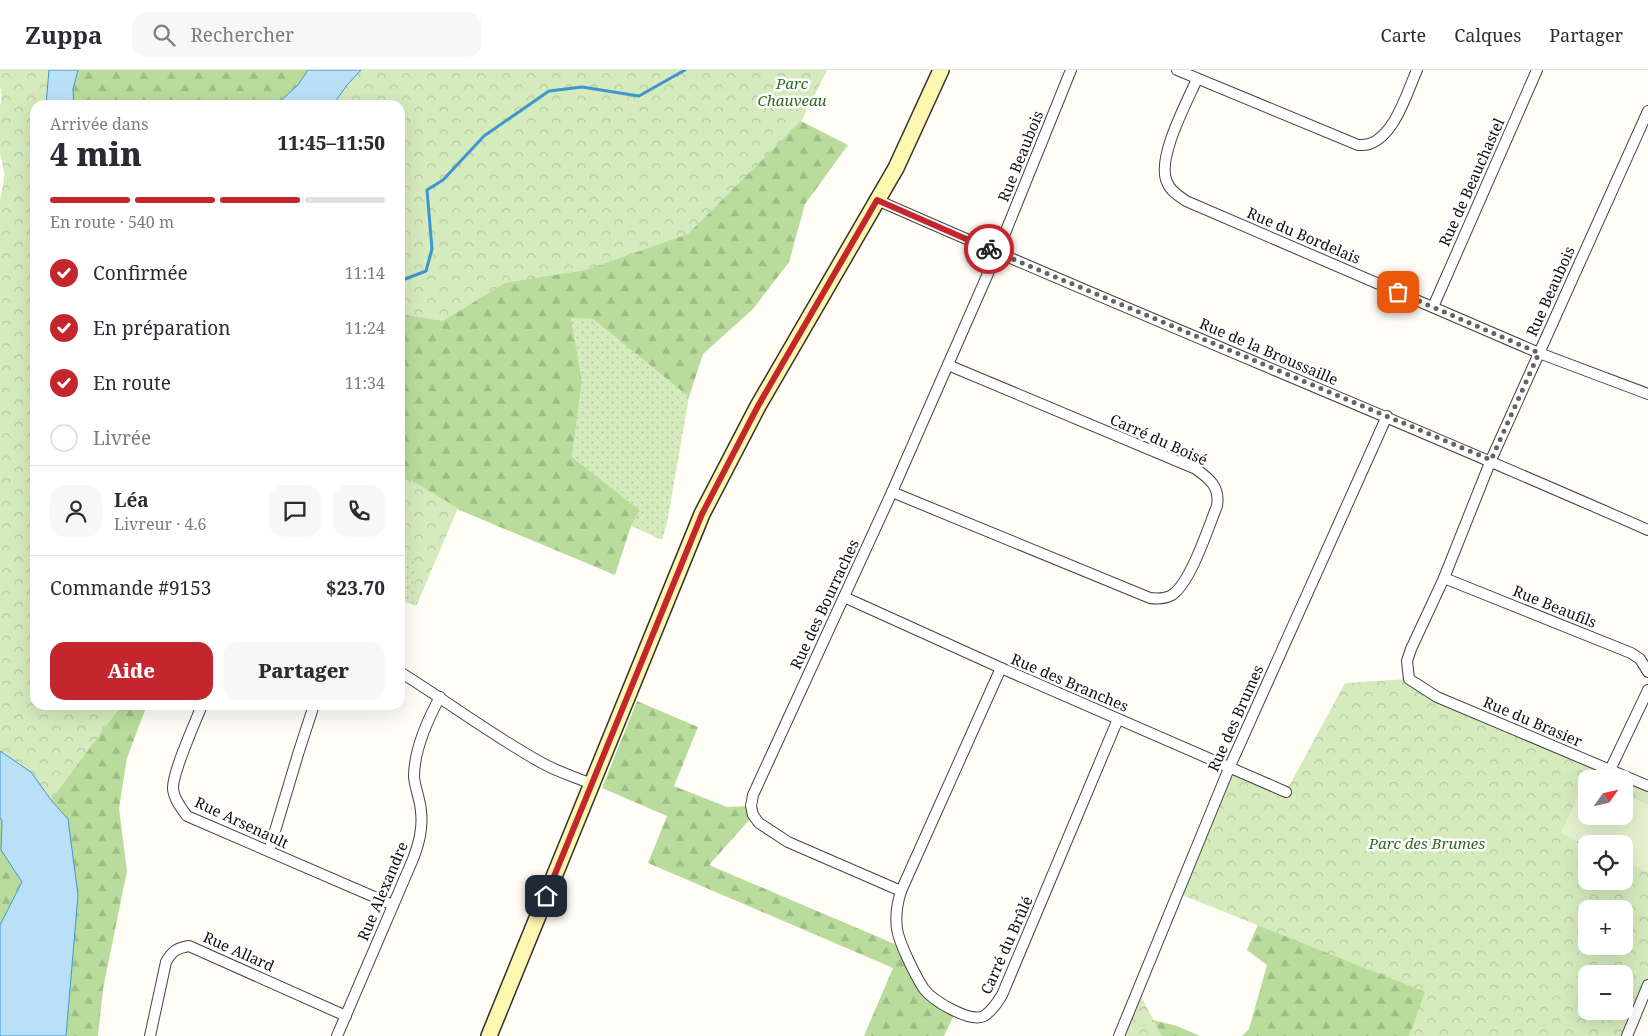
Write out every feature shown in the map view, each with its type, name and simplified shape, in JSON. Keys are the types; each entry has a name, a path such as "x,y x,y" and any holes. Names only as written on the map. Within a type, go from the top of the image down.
{"street":[{"path":"488,1036 702,514 758,406 896,168 941,70"},
{"name":"Rue Beaubois","path":"997,253 1072,70"},
{"path":"1177,70 1358,145 1369,145 1383,135 1395,120 1417,70"},
{"name":"Rue de Beauchastel","path":"1433,307 1537,70"},
{"name":"Rue du Bordelais","path":"1197,79 1168,147 1165,168 1166,182 1174,192 1186,201 1539,353 1648,394"},
{"name":"Rue Beaubois","path":"1409,678 1407,661 1411,649 1444,578 1491,460 1648,111"},
{"name":"Rue de la Broussaille","path":"877,200 997,253 1491,460 1648,530"},
{"name":"Rue des Bourraches","path":"901,891 788,842 758,823 751,806 752,795 892,492 997,253"},
{"name":"Carré du Boisé","path":"892,492 1150,598 1162,599 1171,596 1185,581 1217,506 1218,496 1215,487 1208,477 1196,469 948,365"},
{"name":"Rue des Brumes","path":"1119,1036 1230,766 1387,416"},
{"name":"Rue Beaufils","path":"1444,578 1631,653 1640,659 1648,672"},
{"name":"Rue des Branches","path":"844,597 1001,668 1286,792"},
{"name":"Carré du Brûlé","path":"1001,668 901,891 895,910 897,931 915,974 925,990 936,1000 964,1015 975,1018 985,1015 994,1007 1002,995 1118,719"},
{"path":"405,675 544,764 592,784"},
{"name":"Rue du Brasier","path":"1409,678 1437,697 1610,770"},
{"path":"1610,770 1648,690"},
{"name":"Rue Alexandre","path":"337,1036 413,859 422,833 421,811 414,776 420,743 440,697"},
{"name":"Rue Arsenault","path":"200,710 175,776 173,790 179,806 187,816 393,905"},
{"path":"269,851 312,710"},
{"name":"Rue du Brasier","path":"1633,780 1648,786"},
{"name":"Rue Allard","path":"150,1036 166,962 171,953 179,948 189,946 346,1016"},
{"path":"1627,1036 1648,986"}],"green space":[{"path":"0,70 49,70 46,100 30,100 30,710 145,710 127,758 119,808 127,871 103,989 98,1036 66,1036 78,895 51,800 31,772 0,751 0,202 5,175 0,151 2,95"},
{"path":"0,70 49,70 46,100 30,100 30,710 118,710 51,800 31,772 0,751 0,202 5,175 0,151 2,95"},
{"path":"78,70 308,70 298,85 282,100 74,100 73,89"},
{"name":"Parc Chauveau","path":"361,70 827,70 801,121 848,145 805,204 789,262 753,309 703,354 689,397 593,319 571,318 582,381 572,457 640,510 631,526 615,575 457,509 416,606 414,560 405,558 405,100 337,100"},
{"name":"Parc Chauveau","path":"361,70 827,70 801,121 688,234 586,270 505,283 443,321 405,315 405,100 336,100"},
{"path":"571,318 593,319 689,397 667,523 662,540 631,526 640,510 572,457 582,381"},
{"path":"405,477 458,508 416,606 414,560 405,558"},
{"path":"405,558 414,559 416,606 405,602"},
{"name":"Parc des Brumes","path":"1409,679 1419,687 1611,770 1578,770 1578,825 1633,825 1633,780 1648,786 1648,985 1627,1036 1409,1036 1425,992 1177,893 1230,766 1286,792 1345,683"},
{"path":"637,701 698,727 674,786 727,807 751,806 751,818 709,865 904,948 925,990 956,1011 944,1036 864,1036 893,968 648,863 667,816 602,788"},
{"path":"1578,795 1578,825 1633,825 1633,798 1648,805 1648,872 1633,866 1633,835 1578,835 1578,841 1561,833"},
{"path":"0,817 2,821 1,850 22,882 0,925"},
{"path":"1262,915 1578,945 1578,955 1633,955 1633,949 1648,953 1633,991 1633,965 1578,965 1578,1020 1621,1020 1615,1036 1242,1036 1249,1029 1267,965 1247,950"},
{"path":"1138,991 1162,1036 1119,1036"},
{"path":"1153,1020 1177,1026 1200,1036 1145,1036"}],"water":[{"path":"49,70 78,70 73,89 74,100 46,100"},
{"path":"308,70 361,70 336,100 282,100 298,85"},
{"path":"0,751 31,772 51,800 68,819 78,895 66,1036 0,1036 0,925 22,882 1,850"}],"waterway":[{"path":"405,279 426,271 432,249 427,190 443,180 484,136 549,91 582,87 639,96 685,70"}],"way so far":[{"path":"989,249 1491,460 1539,353 1398,292"}],"route":[{"path":"546,896 702,514 758,406 877,200 989,249"}]}
